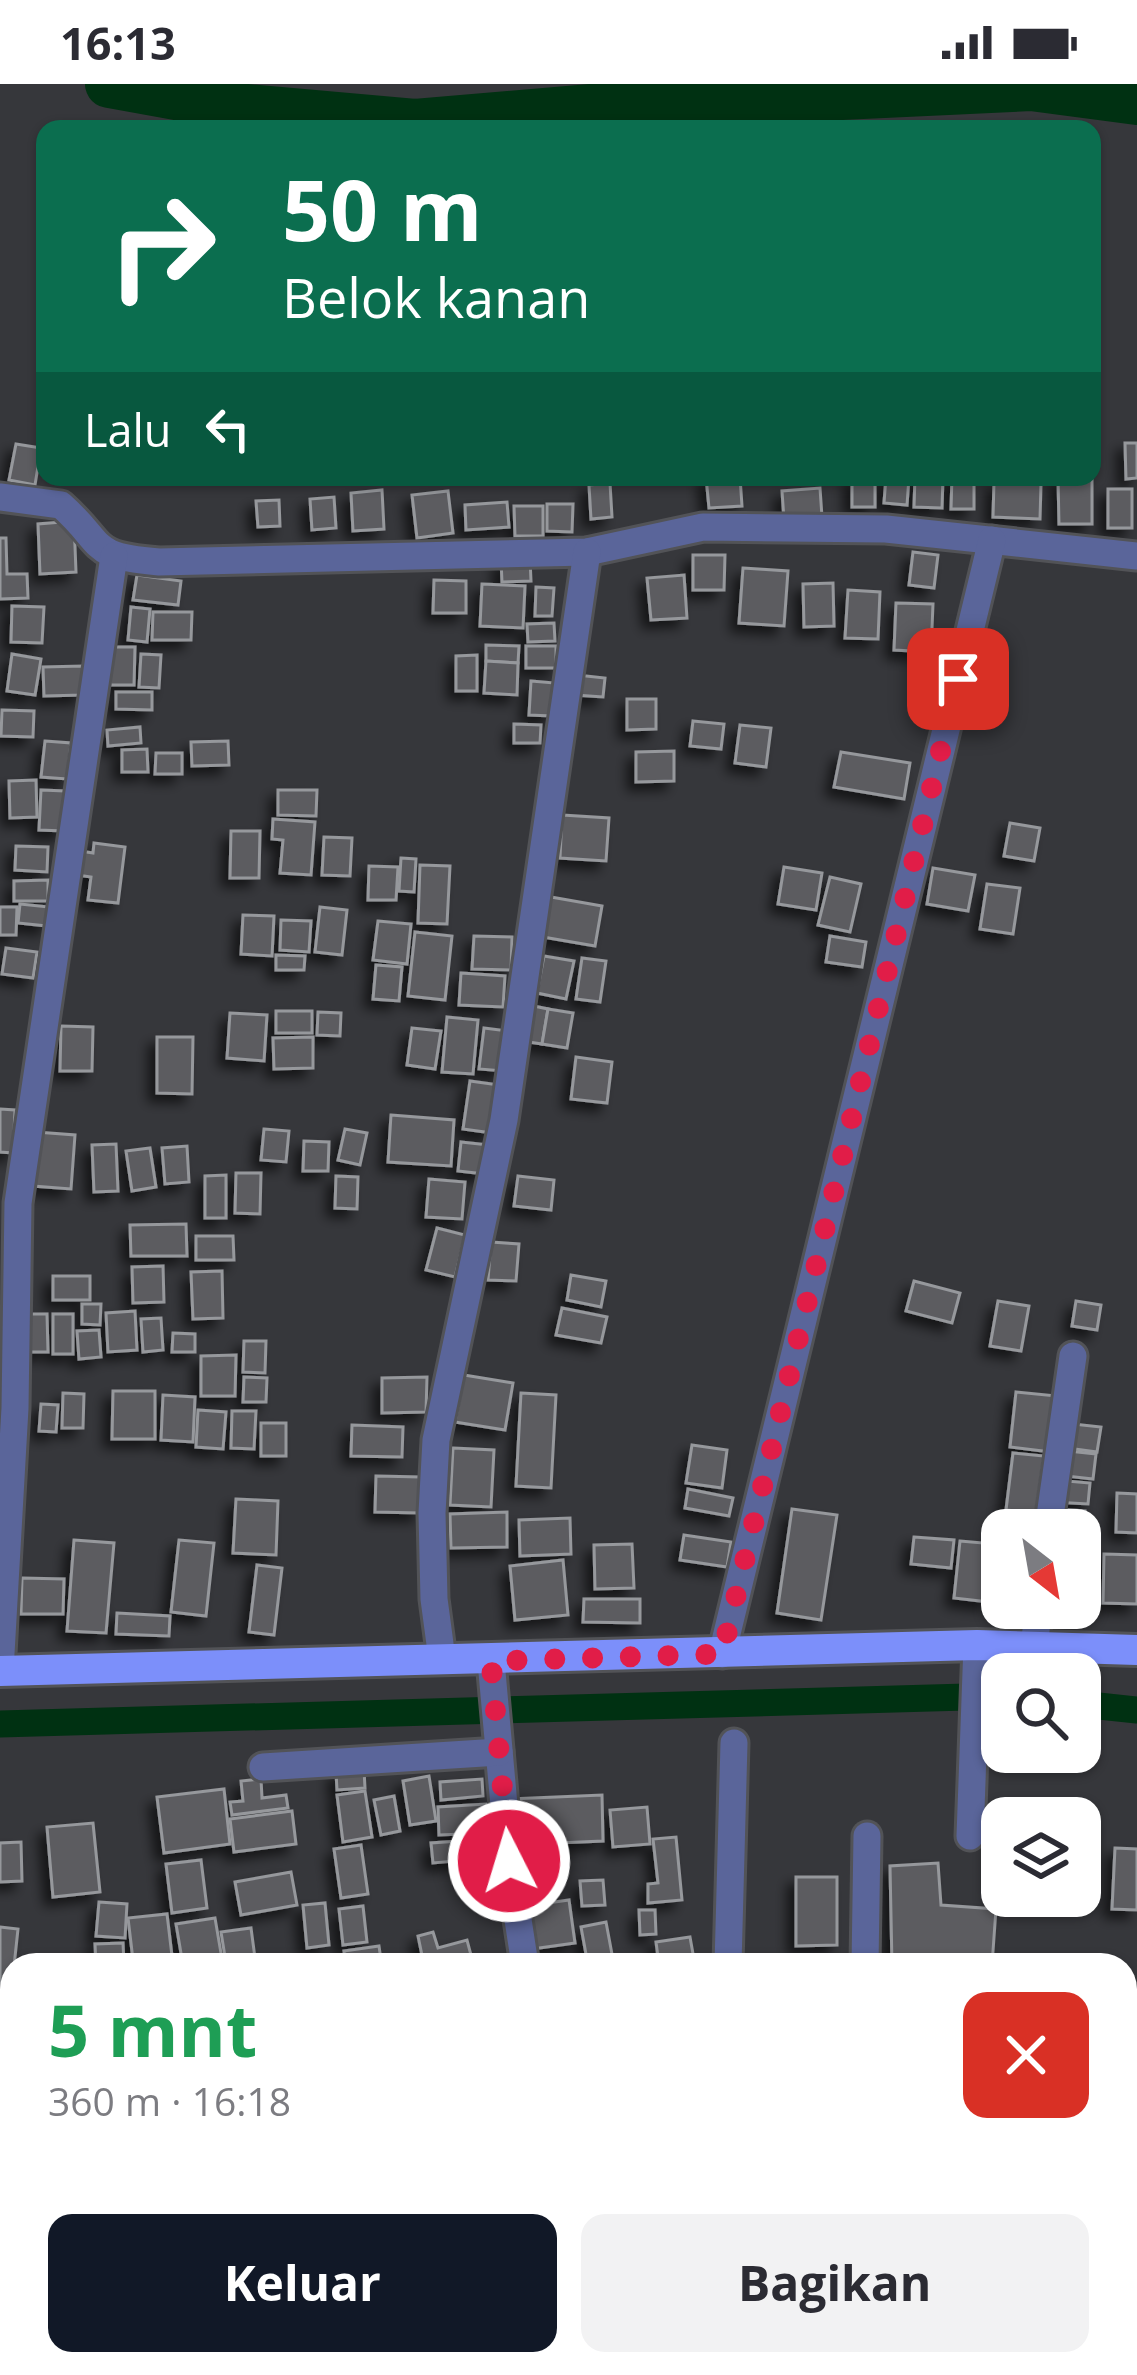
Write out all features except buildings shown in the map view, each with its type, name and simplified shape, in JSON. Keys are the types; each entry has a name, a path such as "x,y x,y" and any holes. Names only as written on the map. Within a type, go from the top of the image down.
{"main road":[{"path":"0,1672 442,1659 492,1673 722,1654 976,1656 1034,1645 1137,1650"}],"street":[{"path":"0,497 61,505 100,550 159,562 587,552 703,527 886,529 1137,556"},
{"path":"722,1654 992,540"},
{"path":"442,1659 434,1599 436,1440 504,1120 587,552"},
{"path":"0,1672 16,1408 18,1203 114,556"},
{"path":"1051,1509 1072,1356"},
{"path":"1034,1645 1036,1629"},
{"path":"970,1836 976,1656"},
{"path":"492,1673 522,1953"},
{"path":"728,1953 734,1743"},
{"path":"263,1767 498,1745"},
{"path":"865,1953 867,1837"}],"waterway":[{"path":"109,84 236,107 381,120"},
{"path":"450,120 591,108 1031,87 1137,101"},
{"path":"0,1724 981,1697"},
{"path":"1101,1706 1137,1710"}],"route":[{"path":"509,1861 491,1661 722,1654 958,679"}]}
